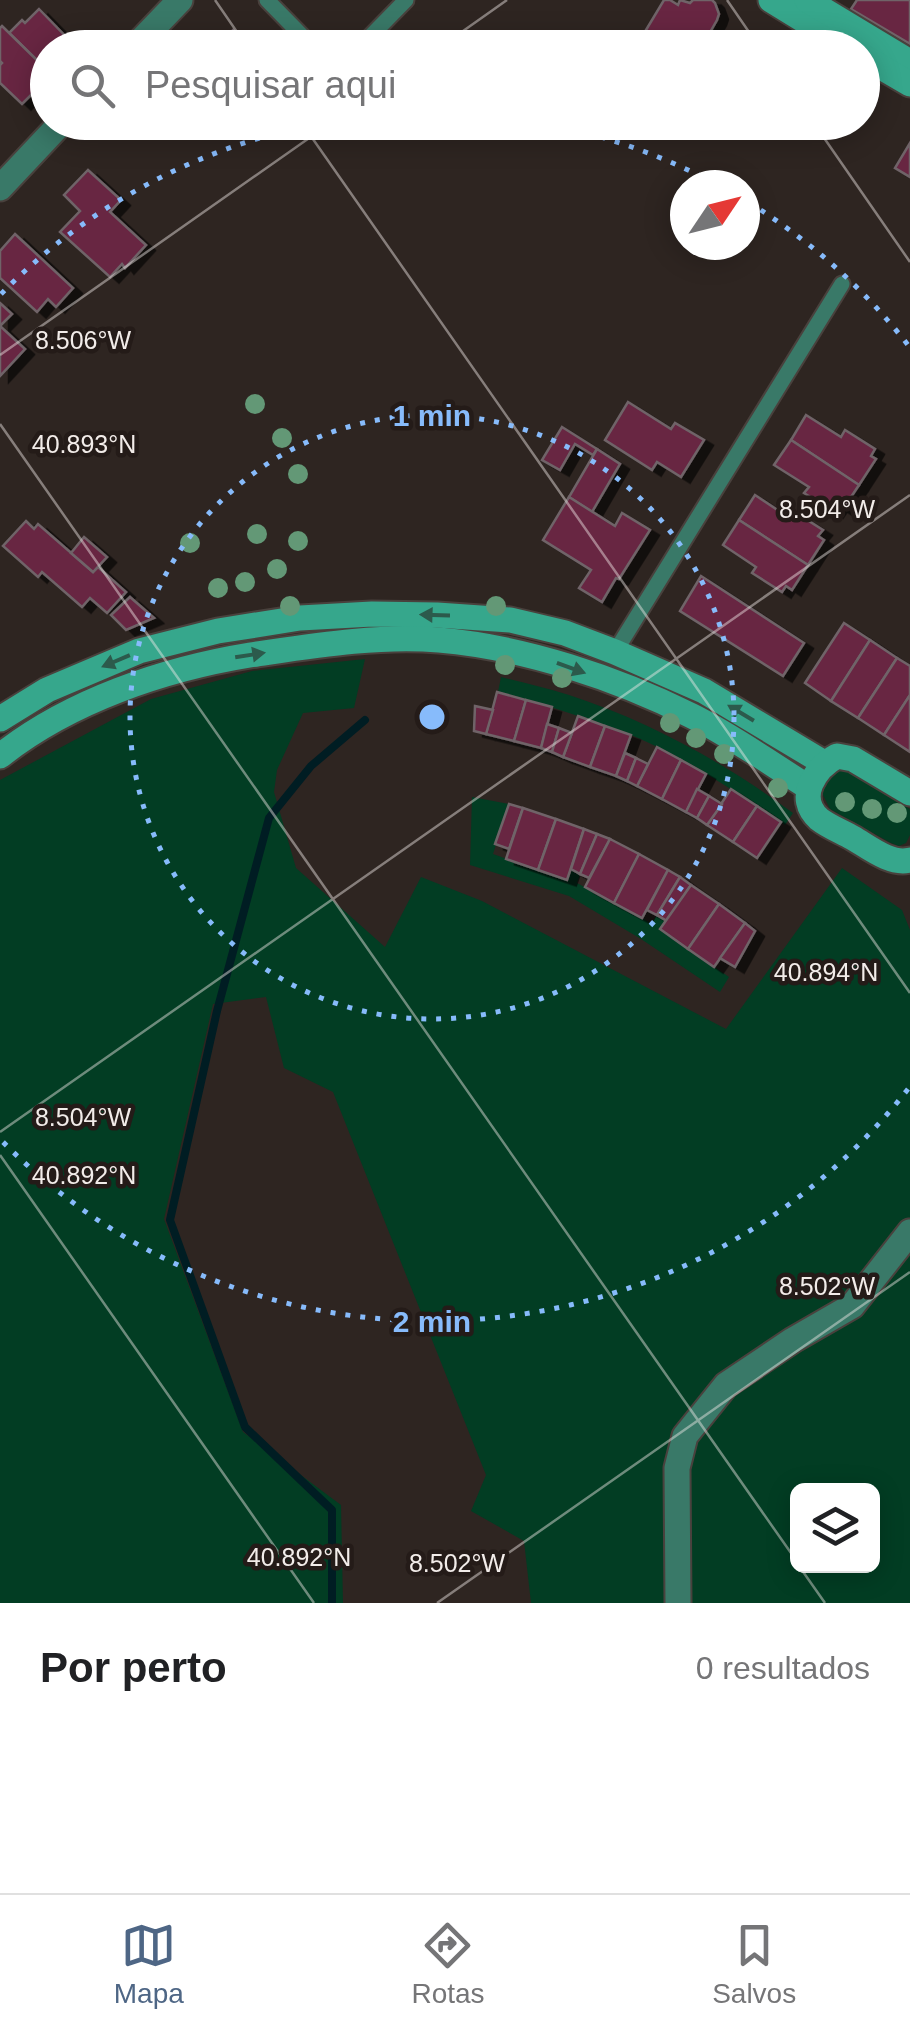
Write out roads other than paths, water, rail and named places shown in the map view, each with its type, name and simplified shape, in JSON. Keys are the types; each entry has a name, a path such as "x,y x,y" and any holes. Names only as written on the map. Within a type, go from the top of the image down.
{"street":[{"path":"151,30 180,0"},
{"path":"770,0 819,30"},
{"path":"807,0 857,30"},
{"path":"880,44 910,62"},
{"path":"880,66 910,84"},
{"path":"0,188 45,140"},
{"path":"0,719 47,690 139,651 218,631 300,618 372,614 510,620 616,652 704,691 824,763"},
{"path":"0,756 59,717 149,678 223,660 304,647 374,640 438,640 555,662 646,696 692,716 808,787"},
{"path":"908,867 820,819 810,807 808,787 824,763 837,756 853,760 910,793"},
{"path":"678,1603 677,1468 685,1436 726,1385 852,1306 910,1232"}],"lane":[{"path":"266,0 296,30"},
{"path":"377,30 406,0"},
{"path":"616,652 842,284"}],"waterway":[{"path":"332,1603 332,1510 245,1427 170,1220 217,1011 269,818 311,766 365,720"}]}
